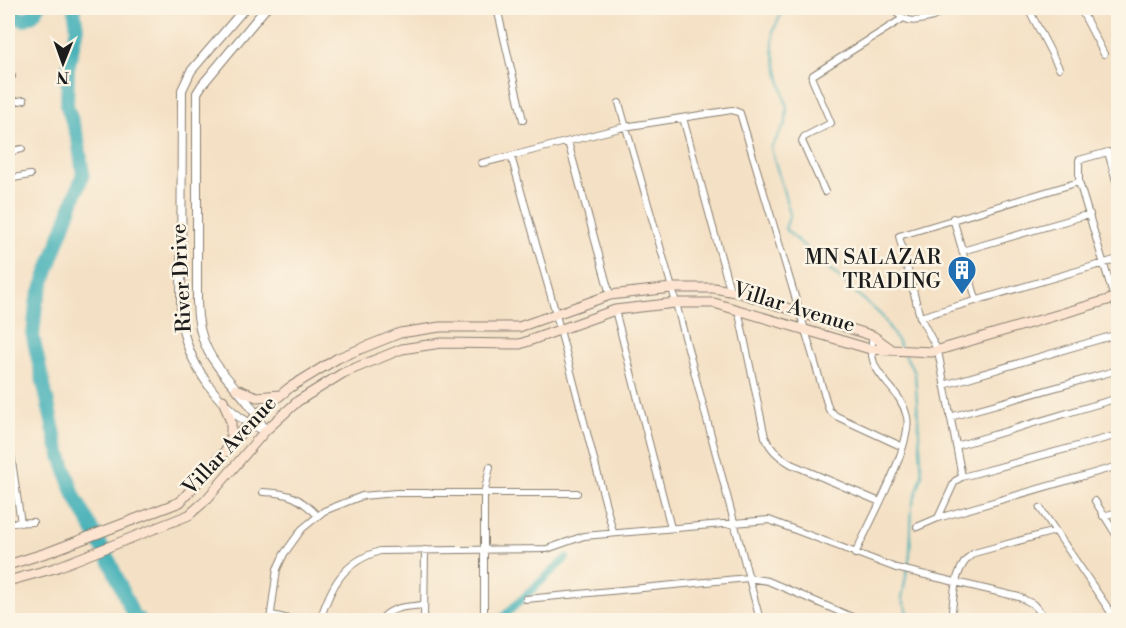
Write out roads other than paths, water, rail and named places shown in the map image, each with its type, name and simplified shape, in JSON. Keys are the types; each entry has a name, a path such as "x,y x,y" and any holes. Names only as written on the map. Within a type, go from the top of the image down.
{"main road":[{"name":"Villar Avenue","path":"8,565 49,552 186,497 248,424 280,395 316,369 400,333 440,327 519,327 610,295 672,288 730,290 873,336 891,349"},
{"path":"891,349 935,351 1117,298"},
{"name":"Villar Avenue","path":"8,581 55,568 182,518 196,510 265,431 298,401 325,382 402,349 441,343 520,344 615,310 675,303 714,303 870,349 891,349"},
{"path":"236,389 257,397 280,395"},
{"path":"223,400 231,422 231,445"}],"street":[{"name":"River Drive","path":"245,8 188,76 181,104 183,330 189,352 200,373 248,424 265,431"},
{"name":"River Drive","path":"265,431 258,414 208,355 198,321 197,97 206,79 266,8"},
{"path":"496,8 523,120"},
{"path":"891,8 902,19"},
{"path":"825,192 802,141 804,137 831,123 812,79 813,75 902,19 922,20 933,17 936,15 935,8"},
{"path":"1028,8 1059,68"},
{"path":"1080,8 1104,54"},
{"path":"8,103 24,100"},
{"path":"619,103 735,522 758,617 751,621"},
{"path":"482,163 624,127 732,110 740,113 832,414 903,447"},
{"path":"683,118 730,290"},
{"path":"568,142 610,295"},
{"path":"8,152 22,149"},
{"path":"1119,188 1108,152 1080,158 1079,182 1117,298 1119,311"},
{"path":"511,156 556,315 613,532"},
{"path":"8,179 30,175"},
{"path":"962,477 944,385 935,351 920,317 899,236 1079,182"},
{"path":"962,251 1089,214"},
{"path":"953,218 976,299"},
{"path":"920,317 1119,259"},
{"path":"738,309 765,437 770,446 778,456 790,464 880,502"},
{"path":"615,310 671,528"},
{"path":"944,385 1119,334"},
{"path":"855,554 903,447 908,425 905,409 871,359 870,349 873,336"},
{"path":"950,417 1119,370"},
{"path":"956,446 1119,398"},
{"path":"8,434 21,523"},
{"path":"938,518 955,481 962,477 1119,435"},
{"path":"917,527 938,518 1119,466"},
{"path":"484,621 484,494 490,467"},
{"path":"263,492 282,493 302,500 318,516"},
{"path":"293,621 271,618 273,583 284,554 302,529 318,516 362,496 396,493 577,493"},
{"path":"1095,501 1119,538"},
{"path":"1040,508 1116,621"},
{"path":"1103,516 1119,512"},
{"path":"320,621 334,582 352,563 380,551 547,549 574,538 613,532 776,520 855,554 896,568 957,580 1019,597 1033,604 1047,621"},
{"path":"8,523 33,522"},
{"path":"951,621 962,562 974,553 1055,531"},
{"path":"424,621 425,550"},
{"path":"526,599 748,578 768,580 859,621"},
{"path":"381,621 386,613 424,605"}],"waterway":[{"path":"14,8 15,15 23,20 33,15 38,8"},
{"path":"74,8 77,28 68,68 67,106 78,139 83,174 36,303 33,337 57,444 74,495 111,564 134,617 140,620"},
{"path":"784,8 773,31 773,50 787,108 786,122 771,148 790,214 785,229 882,316 901,347"},
{"path":"905,355 915,373 922,476 912,506 910,554 902,598 911,620"},
{"path":"503,620 504,616 566,558"}],"place":[{"name":"MN SALAZAR TRADING","path":"962,296"}]}
